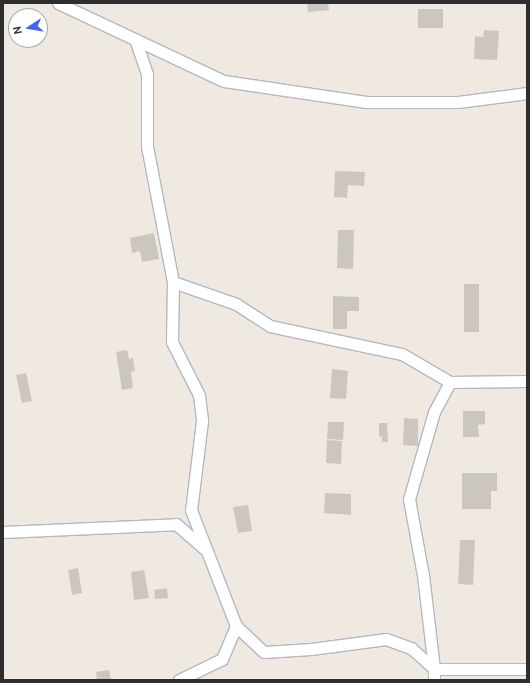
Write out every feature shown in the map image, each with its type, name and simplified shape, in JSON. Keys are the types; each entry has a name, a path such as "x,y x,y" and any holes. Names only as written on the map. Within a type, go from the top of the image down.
{"street":[{"path":"58,3 224,82 366,102 458,102 527,93"},
{"path":"135,39 147,74 147,146 173,282 172,342 199,396 202,421 191,510 209,553 236,626 264,652 311,649 386,639 411,648 434,675"},
{"path":"173,282 236,304 270,326 402,354 450,382 527,382"},
{"path":"434,675 423,575 409,499 434,412 450,382"},
{"path":"3,532 176,524 209,553"},
{"path":"179,680 222,659 236,626"},
{"path":"434,675 527,669"}],"building":[{"path":"328,3 329,10 308,12 307,4"},
{"path":"418,9 443,9 443,28 418,28"},
{"path":"484,30 499,31 497,60 474,59 475,36 483,37"},
{"path":"335,171 365,172 364,186 348,185 347,198 334,197"},
{"path":"338,230 354,230 353,269 337,268"},
{"path":"154,233 159,259 142,262 140,251 132,253 130,238"},
{"path":"464,284 479,284 479,332 464,332"},
{"path":"333,296 359,297 359,311 347,311 347,329 333,329"},
{"path":"127,350 129,359 133,358 135,371 131,372 133,388 122,390 116,352"},
{"path":"332,369 348,371 346,399 330,398"},
{"path":"26,373 32,401 22,403 16,375"},
{"path":"463,411 485,411 485,424 478,425 479,437 463,437"},
{"path":"404,418 418,419 418,446 403,445"},
{"path":"328,422 344,422 343,440 327,439"},
{"path":"379,423 387,423 388,442 382,442 382,436 379,437"},
{"path":"327,440 342,441 341,464 326,463"},
{"path":"462,473 497,473 497,491 491,491 491,509 462,509"},
{"path":"325,493 351,494 351,515 324,513"},
{"path":"248,505 252,531 238,533 233,507"},
{"path":"460,540 475,540 473,585 458,584"},
{"path":"78,568 82,593 72,595 68,570"},
{"path":"144,570 149,598 134,600 131,572"},
{"path":"167,588 168,598 155,599 154,590"},
{"path":"109,670 111,680 97,680 96,672"}]}
